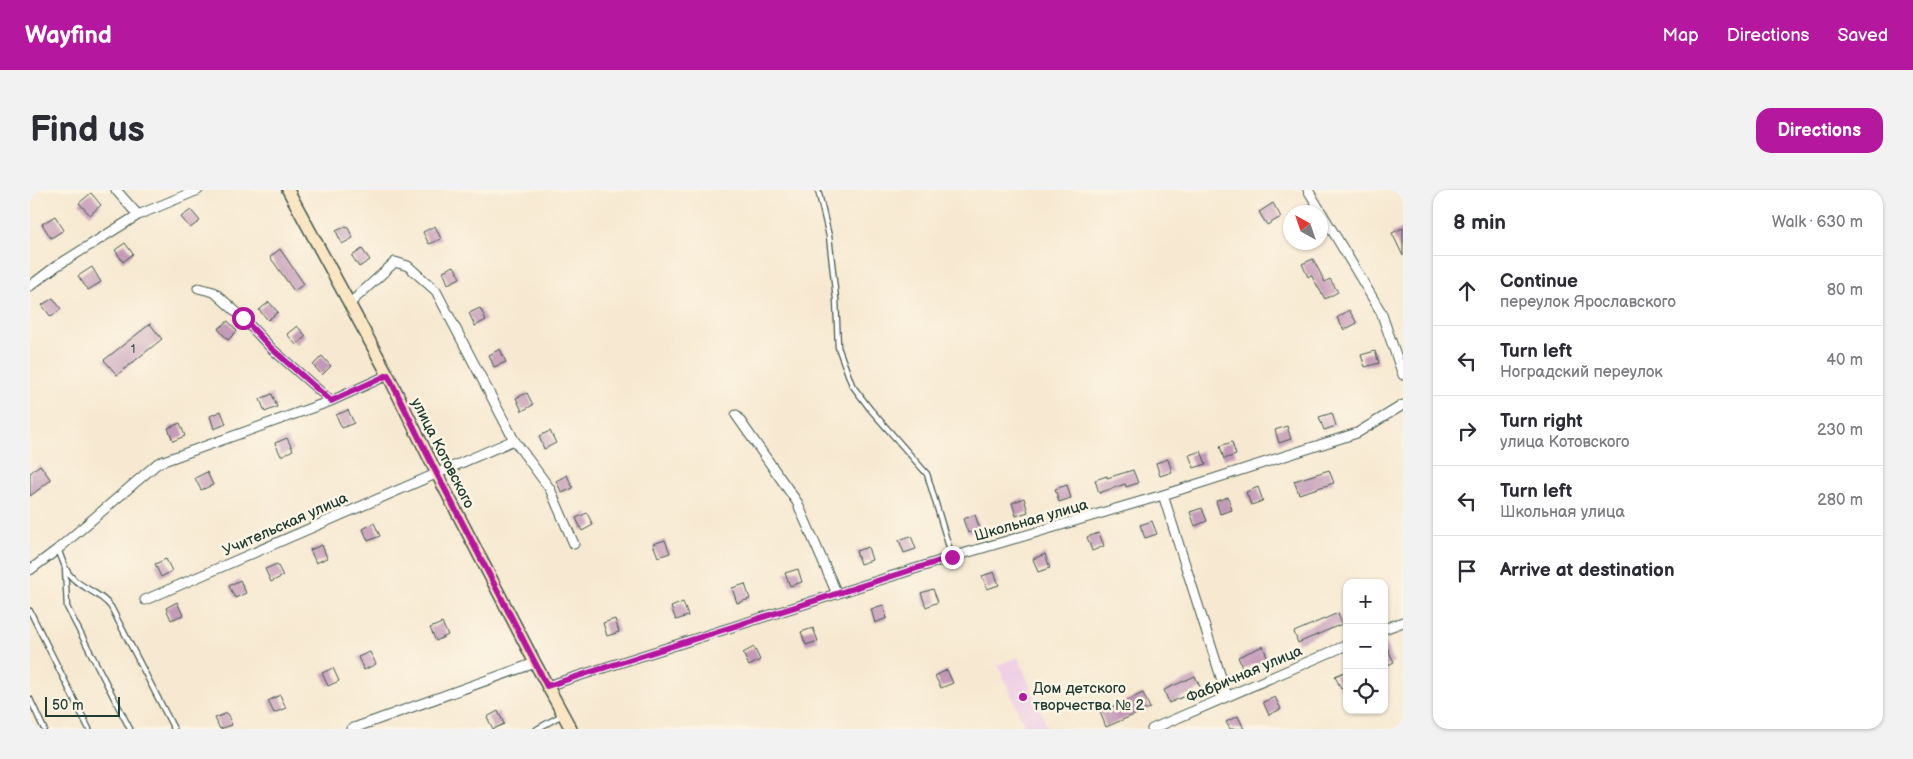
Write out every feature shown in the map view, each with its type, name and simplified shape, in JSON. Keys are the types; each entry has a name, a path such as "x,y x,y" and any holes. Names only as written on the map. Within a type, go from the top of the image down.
{"main road":[{"name":"улица Котовского","path":"288,190 388,375 534,663 571,729"}],"street":[{"path":"116,190 138,215"},
{"path":"30,286 56,267 138,215 198,190"},
{"path":"1308,190 1381,312 1403,375"},
{"path":"349,304 395,262 408,266 436,291 514,440 550,489 574,544"},
{"path":"198,288 214,292 243,318 271,348 331,401"},
{"path":"30,570 58,549 158,463 331,401 388,375"},
{"name":"Школьная улица","path":"547,686 952,557 1163,495 1357,433 1403,405"},
{"path":"736,415 797,502 838,594"},
{"name":"Учительская улица","path":"145,600 514,440"},
{"path":"1163,495 1227,696"},
{"path":"1388,628 1403,622"},
{"name":"Фабричная улица","path":"1158,728 1227,696 1343,647"},
{"path":"351,729 534,663"}],"lane":[{"path":"818,190 829,236 836,299 838,347 852,385 870,409 927,474 952,557"},
{"path":"58,549 65,567 74,582 106,600 111,607 174,729"},
{"path":"65,567 67,607 130,729"},
{"path":"30,611 89,729"},
{"path":"30,699 44,729"},
{"path":"537,729 563,714"}],"shaded area":[{"name":"Дом детского творчества № 2","path":"1018,657 1048,729 1026,729 998,665"}],"building":[{"path":"91,193 101,205 90,215 79,203"},
{"path":"1273,203 1281,217 1267,225 1259,212"},
{"path":"191,210 200,221 190,228 181,217"},
{"path":"55,216 64,230 51,238 42,224"},
{"path":"347,226 353,238 342,244 336,231"},
{"path":"435,226 441,239 429,244 423,232"},
{"path":"1403,228 1403,256 1392,233"},
{"path":"125,243 133,254 123,262 115,250"},
{"path":"280,249 304,284 294,291 270,257"},
{"path":"362,249 370,260 359,267 352,256"},
{"path":"1313,259 1325,282 1330,279 1338,292 1325,299 1311,275 1308,277 1302,264"},
{"path":"454,266 460,278 448,284 443,271"},
{"path":"92,267 101,282 88,290 78,276"},
{"path":"53,298 61,309 51,317 42,305"},
{"path":"269,302 278,312 268,320 259,310"},
{"path":"480,308 486,320 475,326 469,313"},
{"path":"1349,310 1357,323 1344,330 1337,318"},
{"path":"228,321 237,331 228,340 218,329"},
{"path":"150,324 162,339 117,375 104,360"},
{"path":"297,326 306,336 296,345 287,334"},
{"path":"500,349 506,362 494,367 489,355"},
{"path":"1375,351 1379,363 1365,367 1361,355"},
{"path":"322,356 331,366 322,375 313,365"},
{"path":"527,393 533,405 522,411 516,398"},
{"path":"272,394 277,407 265,412 260,399"},
{"path":"348,410 354,423 342,428 336,415"},
{"path":"221,411 226,424 214,429 210,416"},
{"path":"1332,413 1336,426 1324,430 1319,417"},
{"path":"180,423 185,436 173,441 168,428"},
{"path":"1287,426 1291,439 1279,443 1275,430"},
{"path":"550,431 556,443 544,449 539,436"},
{"path":"287,438 293,450 281,456 275,443"},
{"path":"1232,442 1236,455 1224,459 1220,446"},
{"path":"1201,451 1206,464 1194,468 1189,455"},
{"path":"1168,459 1172,472 1160,476 1156,463"},
{"path":"40,465 51,480 30,496 30,473"},
{"path":"1133,470 1138,483 1126,487 1125,484 1099,493 1095,480"},
{"path":"1329,470 1334,483 1299,494 1294,481"},
{"path":"207,472 213,485 201,490 195,478"},
{"path":"567,475 573,488 562,493 556,481"},
{"path":"1067,485 1071,498 1059,502 1055,489"},
{"path":"1258,487 1263,501 1251,505 1246,492"},
{"path":"1228,497 1232,510 1220,514 1216,501"},
{"path":"1024,498 1028,512 1016,516 1012,503"},
{"path":"1202,508 1207,521 1195,526 1190,512"},
{"path":"587,513 593,525 582,531 576,518"},
{"path":"975,515 980,529 968,533 963,519"},
{"path":"1152,521 1157,534 1145,538 1140,525"},
{"path":"374,523 380,536 368,541 363,529"},
{"path":"1099,533 1104,546 1092,551 1087,537"},
{"path":"911,536 916,549 904,553 899,540"},
{"path":"665,540 670,553 658,557 653,544"},
{"path":"322,545 327,558 316,563 310,550"},
{"path":"868,547 872,560 860,564 856,551"},
{"path":"1045,554 1050,568 1038,572 1033,559"},
{"path":"166,559 172,571 161,577 155,564"},
{"path":"277,564 283,576 271,582 265,569"},
{"path":"798,569 802,582 790,586 785,573"},
{"path":"994,572 999,585 987,589 982,576"},
{"path":"240,580 246,593 235,598 229,586"},
{"path":"745,584 750,599 737,603 732,588"},
{"path":"933,589 938,602 926,607 921,593"},
{"path":"177,602 183,615 171,620 166,608"},
{"path":"683,602 688,616 676,620 671,607"},
{"path":"883,605 887,618 875,623 871,609"},
{"path":"1338,613 1342,624 1298,643 1294,632"},
{"path":"615,619 619,632 607,636 603,623"},
{"path":"442,623 448,635 436,641 430,628"},
{"path":"813,628 818,641 806,645 801,632"},
{"path":"1263,646 1268,659 1243,669 1238,657"},
{"path":"754,647 760,660 749,666 743,653"},
{"path":"1388,649 1394,662 1388,665"},
{"path":"370,652 376,664 364,670 358,657"},
{"path":"333,668 339,681 328,686 322,673"},
{"path":"947,670 953,683 941,688 935,676"},
{"path":"1343,673 1343,688 1341,689 1335,676"},
{"path":"1195,676 1201,689 1169,703 1164,690"},
{"path":"1143,693 1150,708 1106,727 1100,712"},
{"path":"280,695 286,708 274,713 268,701"},
{"path":"1275,697 1281,709 1269,715 1263,702"},
{"path":"498,711 504,724 493,729 487,717"},
{"path":"227,713 232,725 220,729 215,718"},
{"path":"1238,716 1244,729 1230,729 1226,722"}],"place":[{"name":"Дом детского творчества № 2","path":"1023,697"}],"route":[{"path":"243,318 271,348 331,401 388,375 547,686 952,557"}]}
